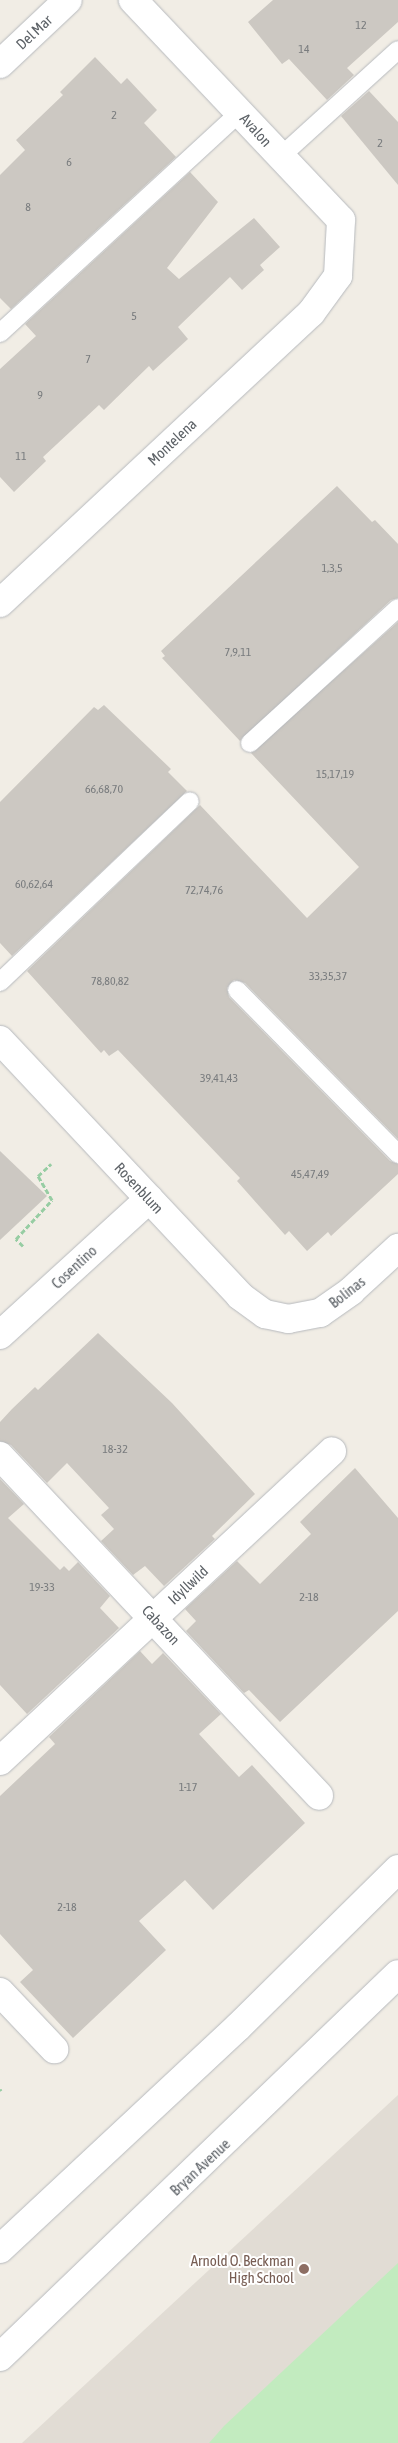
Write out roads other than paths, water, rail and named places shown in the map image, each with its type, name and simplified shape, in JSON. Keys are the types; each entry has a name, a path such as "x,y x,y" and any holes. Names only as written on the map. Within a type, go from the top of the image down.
{"street":[{"name":"Del Mar","path":"0,64 68,0"},
{"name":"Avalon","path":"133,0 341,220 338,276"},
{"name":"Montelena","path":"0,603 311,313 338,276"},
{"name":"Rosenblum","path":"0,1040 240,1296 265,1314 288,1319"},
{"name":"Cosentino","path":"0,1335 149,1199"},
{"name":"Bolinas","path":"288,1319 320,1313 351,1291 398,1248"},
{"name":"Idyllwild","path":"0,1760 332,1451"},
{"name":"Cabazon","path":"0,1456 154,1616 319,1796"},
{"path":"0,2249 245,2020 398,1870"},
{"name":"Bryan Avenue","path":"0,2357 398,1974"},
{"path":"0,1992 54,2049"}],"lane":[{"path":"280,157 398,50"},
{"path":"0,333 240,112"},
{"path":"250,742 398,608"},
{"path":"0,982 190,801"},
{"path":"237,990 398,1154"}],"place":[{"name":"Arnold O. Beckman High School","path":"304,2269"}]}
